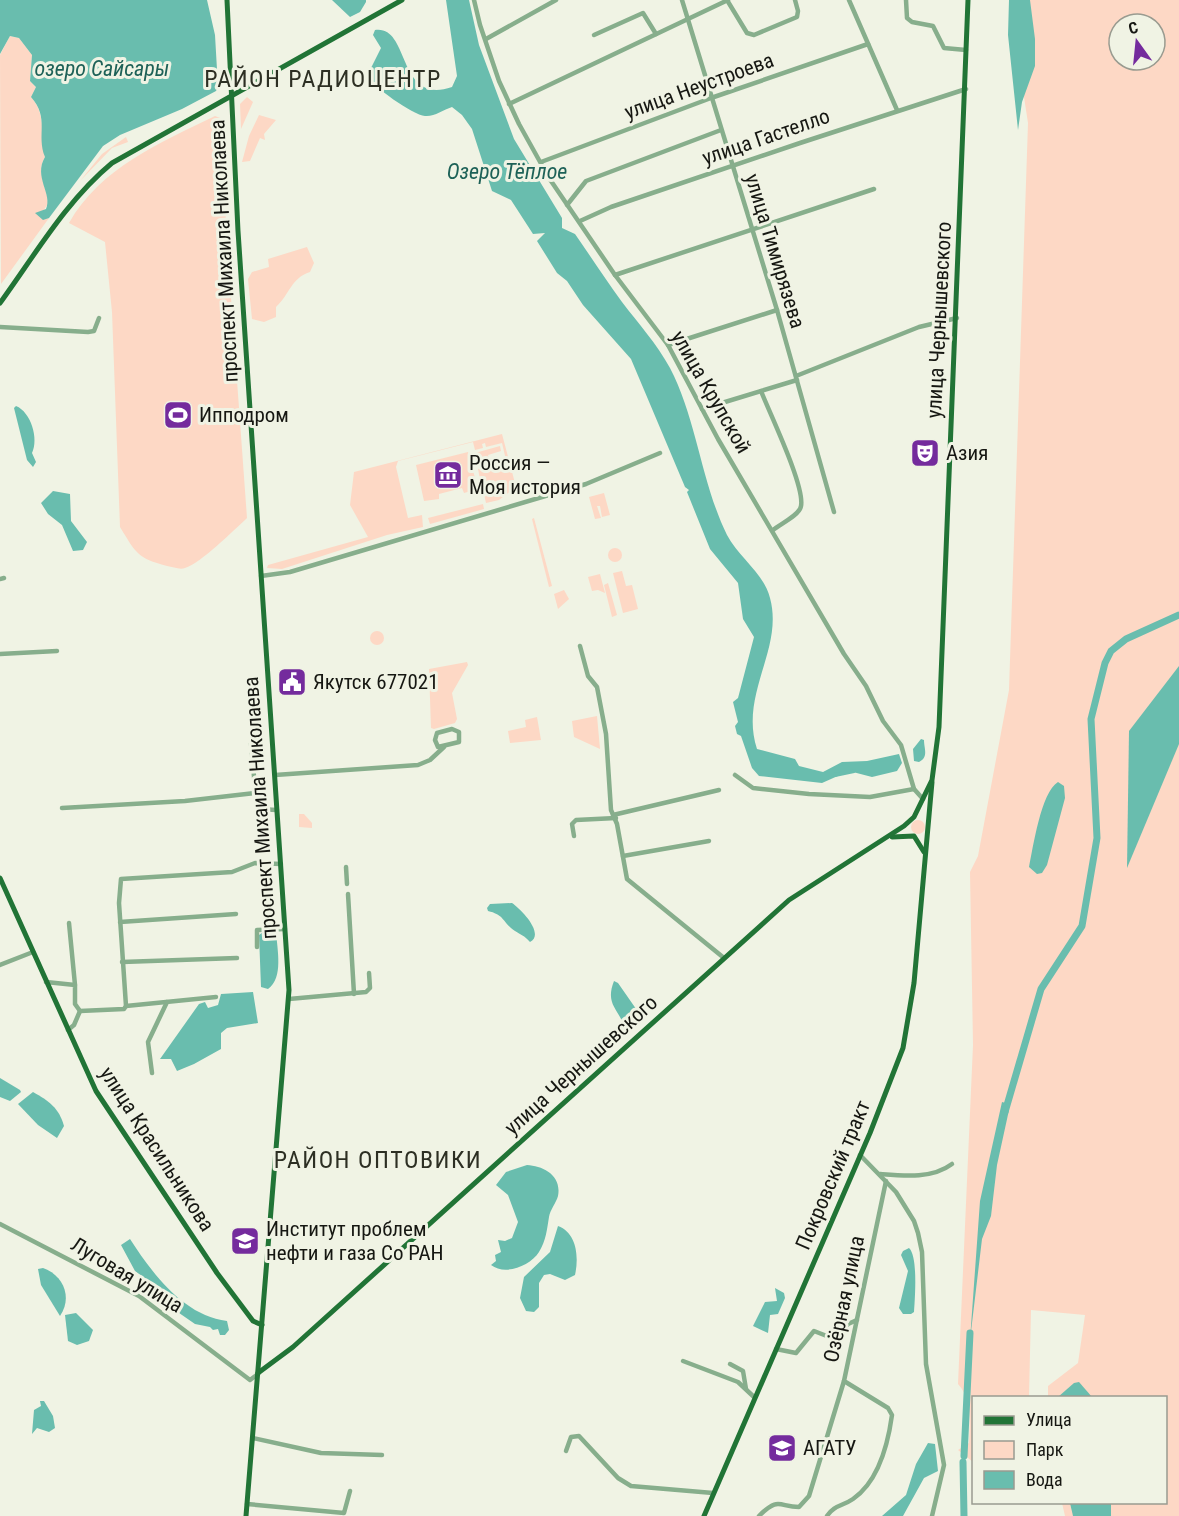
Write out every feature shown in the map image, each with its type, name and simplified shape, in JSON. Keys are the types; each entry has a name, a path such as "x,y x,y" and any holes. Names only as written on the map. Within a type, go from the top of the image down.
{"main road":[{"name":"проспект Михаила Николаева","path":"227,0 231,97 289,999 246,1516"},
{"path":"0,303 69,207 99,174 128,153 402,0"},
{"name":"улица Чернышевского","path":"258,1373 328,1315 801,891 891,837 912,819 923,799 932,780 939,727 946,491 957,318 968,0"},
{"name":"Покровский тракт","path":"704,1516 895,1072 908,1024 932,780"},
{"path":"891,837 915,836 923,835 928,828 923,818 912,819 908,828 915,836 924,852"},
{"name":"улица Красильникова","path":"0,878 99,1095 217,1273 253,1321 262,1324"}],"street":[{"name":"улица Крупской","path":"474,0 509,104 567,205 615,275 668,345 702,409 844,654 867,686 883,721 901,744 914,789 923,799"},
{"path":"486,39 556,0"},
{"name":"улица Тимирязева","path":"682,0 777,310 834,512"},
{"path":"509,104 728,0 747,33 754,35 797,17 795,0"},
{"path":"849,0 897,110"},
{"path":"906,0 908,18 912,22 933,26 944,48 966,50"},
{"path":"594,35 643,13 656,34"},
{"name":"улица Неустроева","path":"542,162 711,98 868,44"},
{"name":"улица Гастелло","path":"580,221 611,207 897,110 966,89"},
{"path":"567,205 586,181 721,130"},
{"path":"615,275 874,189"},
{"path":"668,345 777,310"},
{"path":"0,327 88,332 94,331 99,318"},
{"path":"702,409 796,378 919,327 957,318"},
{"path":"761,391 796,477 801,504 798,512 773,530"},
{"path":"261,576 290,572 586,484 660,453"},
{"path":"580,646 588,676 597,687 606,734 615,817 627,879 724,958"},
{"path":"0,654 57,651"},
{"path":"275,775 418,765 433,758 444,747 459,742 458,731 452,729 437,733 433,758"},
{"path":"251,744 257,809 277,810"},
{"path":"435,744 444,747"},
{"path":"735,776 753,788 809,794 870,796 914,789"},
{"path":"574,836 573,824 576,820 615,817 719,790"},
{"path":"62,808 184,801 255,793"},
{"path":"623,856 709,841"},
{"path":"126,1006 120,922 121,879 232,872 255,863 281,864"},
{"path":"346,867 347,884"},
{"path":"348,894 354,994"},
{"path":"120,922 236,914"},
{"path":"69,923 75,1004 80,1011"},
{"path":"258,947 257,930 285,929"},
{"path":"0,965 33,952"},
{"path":"122,962 237,958"},
{"path":"289,999 369,991 369,973"},
{"path":"46,982 75,985"},
{"path":"80,1011 121,1010 126,1006 216,997"},
{"path":"152,1073 148,1042 167,1002"},
{"path":"68,1030 74,1025 80,1011"},
{"path":"860,1155 886,1181 914,1221 922,1252 925,1357 944,1465 932,1516"},
{"path":"880,1174 927,1174 944,1170 952,1164"},
{"name":"Озёрная улица","path":"826,1516 837,1505 855,1498 872,1479 884,1451 892,1415 888,1408 844,1381 886,1181"},
{"name":"Луговая улица","path":"0,1224 139,1296 250,1380 258,1373"},
{"path":"776,1349 796,1353 814,1331 837,1340 848,1324 856,1320"},
{"path":"683,1361 721,1373 754,1397"},
{"path":"730,1364 742,1371 746,1389"},
{"path":"759,1516 769,1507 780,1503 796,1507 802,1505 809,1496 818,1473 844,1381"},
{"path":"566,1451 571,1437 579,1436 618,1478 631,1486 713,1493"},
{"path":"253,1438 321,1453 382,1455"},
{"path":"247,1504 344,1513 350,1491"}],"green space":[{"path":"1009,0 1179,0 1179,1516 1065,1516 1062,1504 1167,1504 1167,1396 1048,1396 1048,1386 1078,1363 1085,1315 1031,1310 1029,1396 972,1396 972,1461 958,1450 969,1443 970,1427 968,1404 958,1384 973,1045 970,872 978,856 1009,690 1028,123"},
{"path":"10,36 19,38 32,55 30,81 36,87 31,97 41,118 45,157 41,169 48,204 43,211 43,219 49,218 1,284 0,55"},
{"path":"247,97 253,102 241,129 240,104"},
{"path":"259,115 276,120 264,134 265,140 260,138 250,161 242,162 249,136"},
{"name":"Ипподром","path":"215,116 223,119 226,229 247,518 199,560 179,569 143,557 134,549 120,527 112,312 105,242 69,223 82,203 115,172 153,147"},
{"path":"126,137 128,142 112,148 80,181 102,154"},
{"path":"307,247 314,263 310,272 295,282 276,307 276,317 264,322 252,319 248,279 252,272 269,267 268,259"},
{"path":"502,434 516,487 499,500 486,503 483,490 489,488 497,493 501,485 493,480 489,487 482,489 478,469 506,460 502,443 486,447 485,443 482,444 483,448 475,450 473,442 398,461 396,467 408,518 422,515 423,527 387,535 282,569 267,568 268,565 368,537 350,505 354,472"},
{"path":"500,446 501,451 488,455 490,462 476,463 475,453"},
{"path":"468,452 478,489 464,493 462,488 439,494 439,499 424,501 416,465"},
{"path":"604,493 610,515 602,517 600,506 597,506 601,518 595,519 589,497"},
{"path":"483,504 484,509 430,524 428,518"},
{"path":"534,518 552,586 549,587 532,519"},
{"path":"612,548 618,548 622,555 618,562 612,562 608,558 608,552"},
{"path":"622,571 626,586 632,585 638,609 623,613 613,573"},
{"path":"600,574 605,593 598,590 592,591 588,577"},
{"path":"608,583 617,615 612,617 604,585"},
{"path":"564,590 569,599 558,609 554,594"},
{"path":"374,631 380,631 384,638 380,645 374,645 370,641 370,635"},
{"path":"467,662 468,665 452,693 457,719 455,723 431,728 429,669"},
{"path":"597,716 600,749 574,737 572,721"},
{"path":"537,717 541,740 510,743 508,731 526,727 525,720"},
{"path":"299,814 304,814 312,823 312,828 299,827"},
{"path":"915,820 921,820 925,827 921,834 915,834 911,830 911,824"}],"water":[{"name":"озеро Сайсары","path":"0,0 207,0 215,35 218,87 216,91 182,109 120,135 103,146 49,218 43,220 35,213 46,209 47,197 41,171 45,157 40,112 31,97 36,87 30,81 32,55 19,38 10,36 0,54"},
{"path":"332,0 366,0 366,2 360,12 350,17"},
{"name":"Озеро Тёплое","path":"446,0 469,0 479,45 514,139 562,218 562,228 575,234 670,368 687,409 718,515 732,543 767,589 773,617 767,654 753,709 753,729 757,749 795,759 799,766 823,772 842,762 867,761 899,754 902,763 897,771 872,777 849,771 822,783 759,776 752,768 741,736 737,734 735,726 738,722 733,702 738,698 754,637 743,619 738,583 710,549 687,492 689,490 685,487 631,359 583,305 567,281 557,273 537,241 545,233 533,234 511,200 492,191 472,129 462,115 452,107 432,115 419,114 384,93 367,76 381,48 373,35 375,30 386,32 394,39 413,76 421,85 434,90 452,87 457,76"},
{"path":"1009,0 1030,0 1035,39 1035,66 1022,102 1018,130 1008,35"},
{"path":"16,406 26,414 34,434 32,453 36,462 33,467 27,460 14,408"},
{"path":"53,491 70,494 71,521 87,542 83,550 73,551 62,525 48,514 41,503"},
{"path":"1179,666 1179,744 1127,868 1129,731"},
{"path":"921,739 924,740 924,758 919,762 914,761 913,749"},
{"path":"1058,782 1064,786 1065,798 1047,865 1042,873 1037,874 1029,867 1035,834 1042,808 1052,788"},
{"path":"512,903 526,916 534,928 534,938 530,942 487,908 490,904"},
{"path":"266,930 276,931 278,954 276,978 268,989 261,987 259,935"},
{"path":"614,981 618,983 641,1016 641,1021 632,1027 624,1026 613,1005 611,995"},
{"path":"253,992 258,1023 227,1028 221,1033 221,1049 177,1071 171,1059 160,1059 199,1004 205,1002 208,1008 218,1005 221,994"},
{"path":"0,1078 21,1092 10,1101 0,1097"},
{"path":"33,1092 49,1102 59,1114 64,1126 57,1138 38,1125 18,1104"},
{"path":"1002,1102 1009,1104 1009,1110 997,1165 991,1216 982,1239 970,1340 980,1201"},
{"path":"527,1165 539,1167 554,1177 557,1182 558,1196 539,1252 524,1265 503,1270 491,1265 496,1261 495,1255 501,1252 498,1240 505,1241 512,1238 518,1222 508,1195 496,1185 506,1172"},
{"path":"558,1226 564,1229 573,1240 577,1261 575,1275 565,1280 550,1274 544,1275 539,1283 539,1307 534,1312 526,1311 520,1298 524,1277 550,1252"},
{"path":"130,1239 159,1279 183,1302 197,1311 227,1321 229,1330 225,1335 220,1335 218,1329 213,1330 210,1327 195,1324 156,1297 153,1284 135,1271 121,1245"},
{"path":"909,1248 915,1268 914,1312 903,1314 899,1308 908,1271 901,1255"},
{"path":"43,1268 56,1276 64,1288 66,1301 60,1316 41,1285 38,1269"},
{"path":"775,1288 784,1293 785,1298 778,1314 770,1315 768,1333 753,1326 765,1302 777,1301"},
{"path":"76,1313 93,1330 89,1341 77,1345 68,1341 65,1315"},
{"path":"1079,1382 1091,1396 1059,1396 1074,1383"},
{"path":"40,1401 44,1401 53,1416 55,1428 49,1432 37,1428 32,1434 34,1410 41,1406"},
{"path":"928,1443 935,1444 938,1471 924,1478 903,1516 882,1516 906,1495 916,1464"},
{"path":"1070,1504 1111,1504 1111,1516 1073,1516"}],"waterway":[{"path":"1005,1112 1041,989 1082,926 1097,838 1091,719 1105,663 1111,651 1126,639 1179,615"},
{"path":"835,775 854,771"},
{"path":"964,1456 970,1333"},
{"path":"963,1462 964,1516"}],"place":[{"name":"Ипподром","path":"178,415"},
{"name":"Азия","path":"925,453"},
{"name":"Россия — Моя история","path":"448,475"},
{"name":"Якутск 677021","path":"292,682"},
{"name":"Институт проблем нефти и газа Со РАН","path":"245,1241"},
{"name":"АГАТУ","path":"782,1448"}],"district":[{"name":"РАЙОН РАДИОЦЕНТР","path":"323,79"},
{"name":"РАЙОН ОПТОВИКИ","path":"378,1160"}]}
